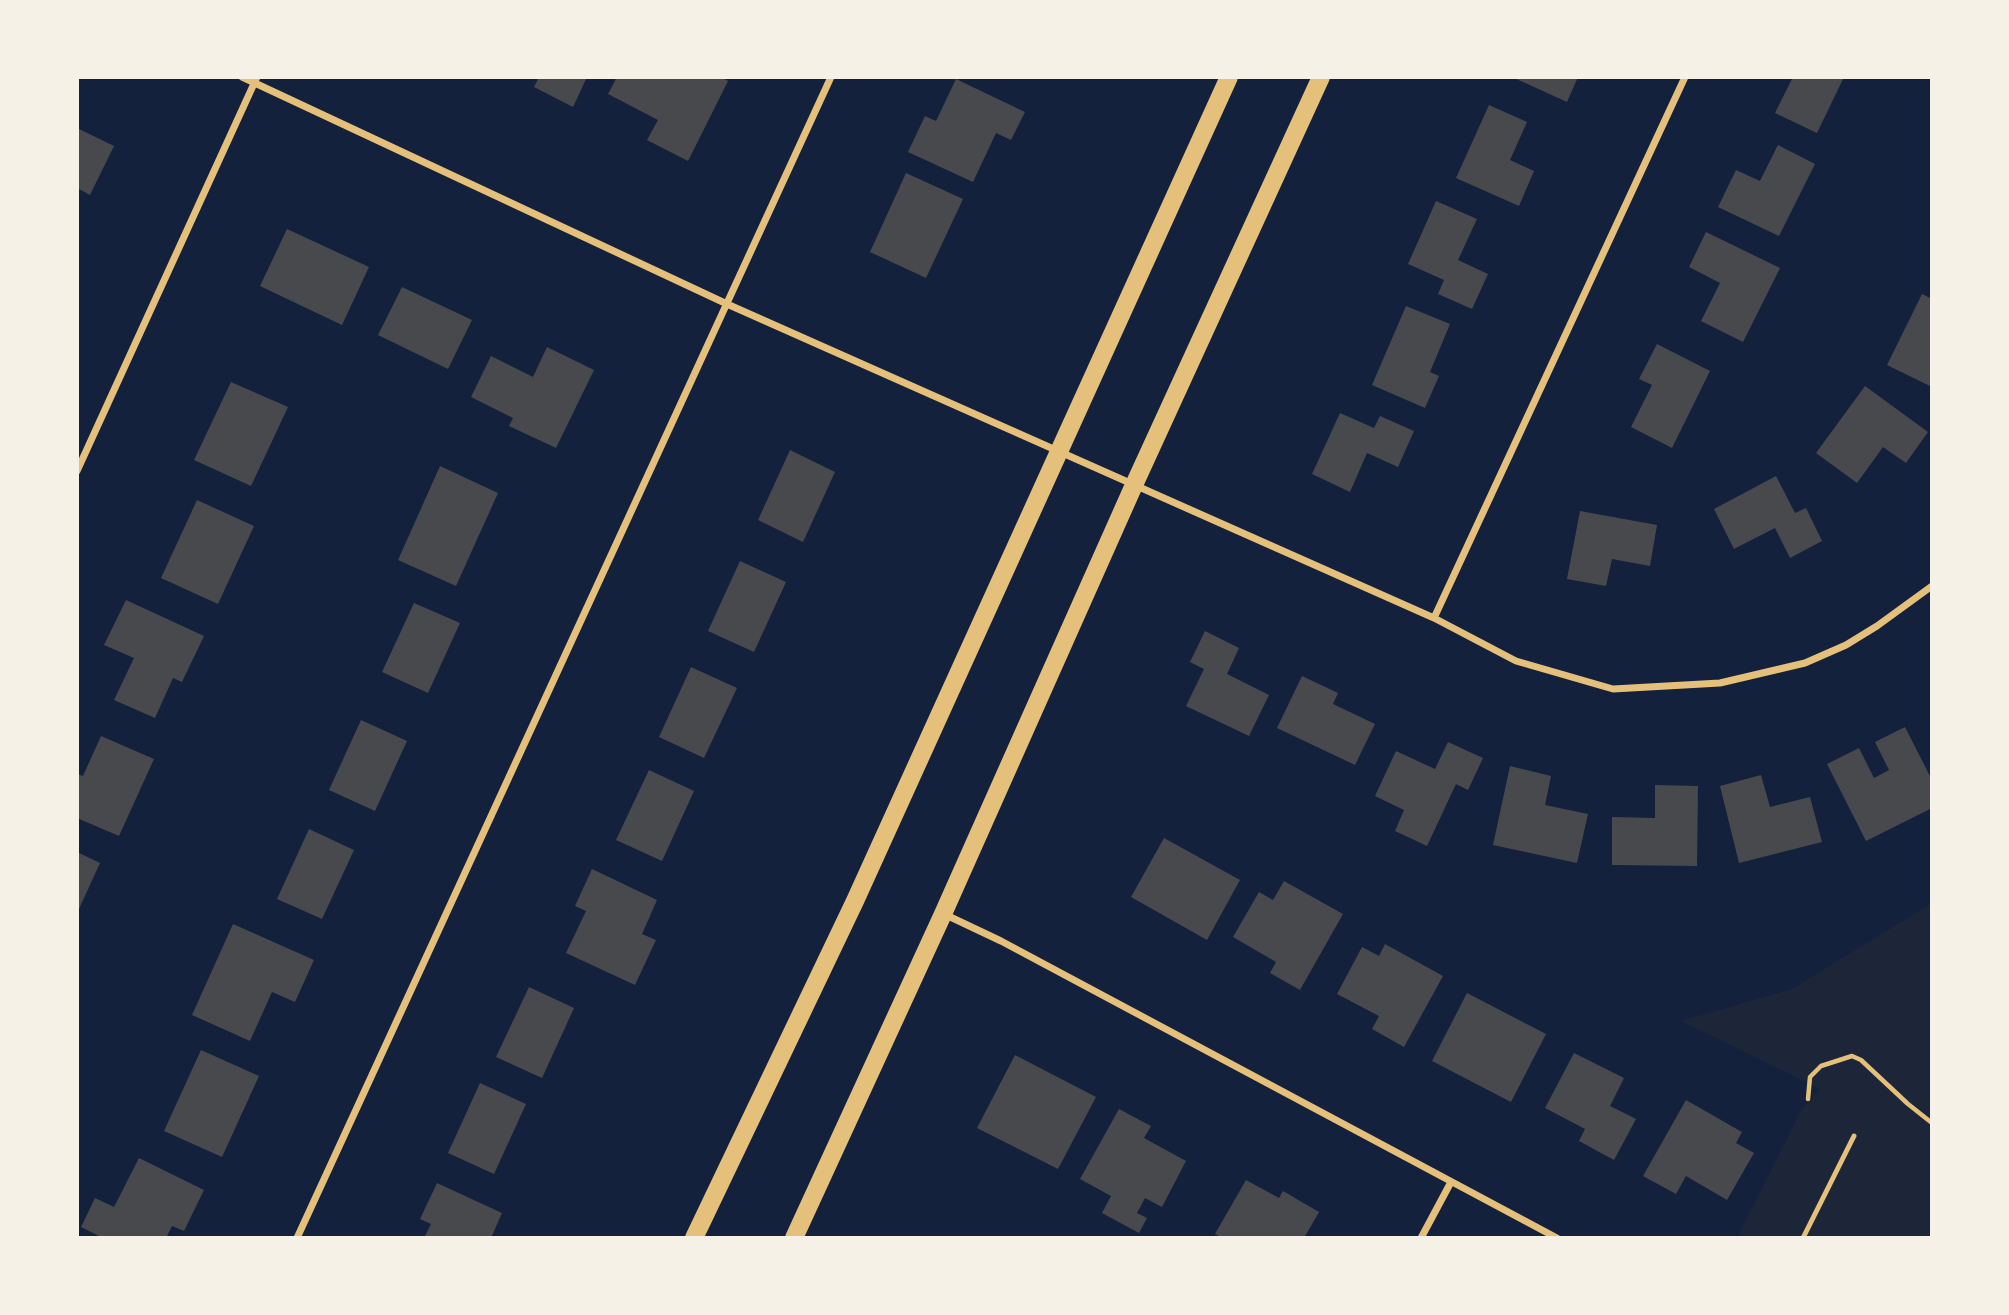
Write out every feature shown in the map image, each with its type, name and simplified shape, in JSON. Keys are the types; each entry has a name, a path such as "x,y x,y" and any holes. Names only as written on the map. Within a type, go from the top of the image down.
{"main road":[{"path":"694,1238 855,901 1229,77"},
{"path":"794,1238 943,914 1133,485 1321,77"}],"street":[{"path":"242,77 256,80 727,304 1434,618 1517,661 1613,689 1720,683 1805,663 1846,645 1932,586"},
{"path":"296,1238 831,77"},
{"path":"1434,618 1685,77"},
{"path":"77,471 256,80"},
{"path":"943,914 1001,941 1557,1238"},
{"path":"1421,1238 1451,1182"}],"lane":[{"path":"1803,1238 1854,1136"}],"path":[{"path":"1808,1099 1810,1077 1821,1066 1852,1056 1861,1060 1932,1123"}],"shaded area":[{"path":"1932,903 1932,1238 1737,1238 1802,1109 1820,1089 1681,1021 1792,989"}],"building":[{"path":"539,77 587,77 573,107 534,87"},
{"path":"617,77 721,77 728,81 688,161 647,140 658,120 608,94"},
{"path":"1512,77 1578,77 1567,102"},
{"path":"1793,77 1844,77 1817,133 1775,113"},
{"path":"956,79 1025,112 1011,140 996,133 973,182 908,152 925,116 936,121"},
{"path":"1489,105 1527,122 1510,160 1534,171 1519,206 1456,178"},
{"path":"77,128 114,146 90,195 77,188"},
{"path":"1778,145 1815,164 1779,236 1718,207 1736,170 1760,181"},
{"path":"906,173 963,199 926,278 870,252"},
{"path":"1436,201 1477,219 1458,260 1488,274 1472,309 1438,294 1444,280 1408,264"},
{"path":"287,229 369,267 342,325 260,286"},
{"path":"1706,232 1780,268 1743,342 1701,321 1720,283 1689,267"},
{"path":"402,287 472,320 448,369 378,335"},
{"path":"1922,294 1932,299 1932,387 1887,365"},
{"path":"1406,306 1450,324 1430,372 1439,376 1425,408 1372,385"},
{"path":"1657,344 1710,371 1672,448 1631,427 1652,385 1639,379"},
{"path":"547,347 594,370 556,448 509,426 513,418 471,397 491,356 533,377"},
{"path":"231,382 288,407 251,486 194,460"},
{"path":"1865,386 1928,432 1906,463 1883,447 1857,483 1816,453"},
{"path":"1340,413 1374,428 1380,416 1414,431 1398,467 1367,453 1350,492 1312,474"},
{"path":"790,450 835,472 803,542 758,520"},
{"path":"440,466 498,493 456,586 398,560"},
{"path":"1776,476 1795,513 1806,508 1822,541 1790,558 1775,528 1734,549 1714,509"},
{"path":"197,500 254,526 218,604 161,578"},
{"path":"1580,511 1657,525 1650,566 1612,559 1606,586 1567,579"},
{"path":"740,561 786,582 754,652 708,631"},
{"path":"126,600 204,636 182,682 173,678 155,718 114,700 134,658 104,645"},
{"path":"414,603 460,623 428,693 382,672"},
{"path":"1205,631 1239,648 1227,674 1269,695 1249,736 1186,706 1204,669 1190,662"},
{"path":"691,667 737,688 704,758 659,737"},
{"path":"1302,676 1338,693 1333,704 1375,724 1355,765 1277,728"},
{"path":"361,720 407,741 375,811 329,790"},
{"path":"1905,727 1932,780 1932,808 1866,841 1827,764 1859,748 1874,778 1889,770 1875,742"},
{"path":"101,736 154,759 119,836 77,818 77,774 83,776"},
{"path":"1448,742 1483,758 1468,790 1456,784 1427,846 1395,831 1404,810 1375,796 1396,751 1435,769"},
{"path":"1510,766 1551,776 1545,805 1588,814 1577,863 1493,845"},
{"path":"649,770 694,791 662,861 616,840"},
{"path":"1761,775 1770,807 1810,797 1822,842 1739,863 1720,786"},
{"path":"1655,785 1698,786 1697,866 1612,865 1612,817 1655,818"},
{"path":"309,829 354,850 322,919 277,899"},
{"path":"1164,838 1240,880 1207,940 1131,897"},
{"path":"77,852 100,863 79,909 77,908"},
{"path":"592,869 657,900 642,934 656,940 635,985 566,953 586,911 575,906"},
{"path":"1284,881 1343,914 1300,990 1270,973 1276,962 1233,937 1259,892 1273,900"},
{"path":"233,924 314,960 295,1002 272,992 250,1041 192,1015"},
{"path":"1385,944 1443,976 1404,1047 1372,1029 1379,1016 1337,994 1362,947 1379,956"},
{"path":"529,987 574,1008 542,1078 496,1057"},
{"path":"1467,993 1546,1034 1511,1102 1432,1061"},
{"path":"201,1050 259,1076 222,1157 164,1131"},
{"path":"1574,1053 1624,1078 1610,1106 1636,1119 1614,1160 1579,1141 1585,1129 1545,1108"},
{"path":"1015,1055 1096,1097 1058,1169 977,1128"},
{"path":"480,1083 526,1104 494,1174 448,1153"},
{"path":"1686,1100 1742,1132 1736,1143 1754,1153 1727,1200 1686,1176 1676,1194 1643,1176"},
{"path":"1119,1109 1151,1126 1144,1138 1186,1161 1162,1207 1145,1198 1137,1213 1147,1218 1139,1233 1102,1213 1111,1196 1080,1179"},
{"path":"139,1158 204,1190 184,1231 172,1226 166,1238 103,1238 81,1227 95,1198 114,1207"},
{"path":"1246,1180 1279,1198 1283,1191 1319,1212 1304,1238 1223,1238 1215,1234"},
{"path":"437,1183 502,1213 491,1238 424,1238 431,1224 420,1219"}]}
